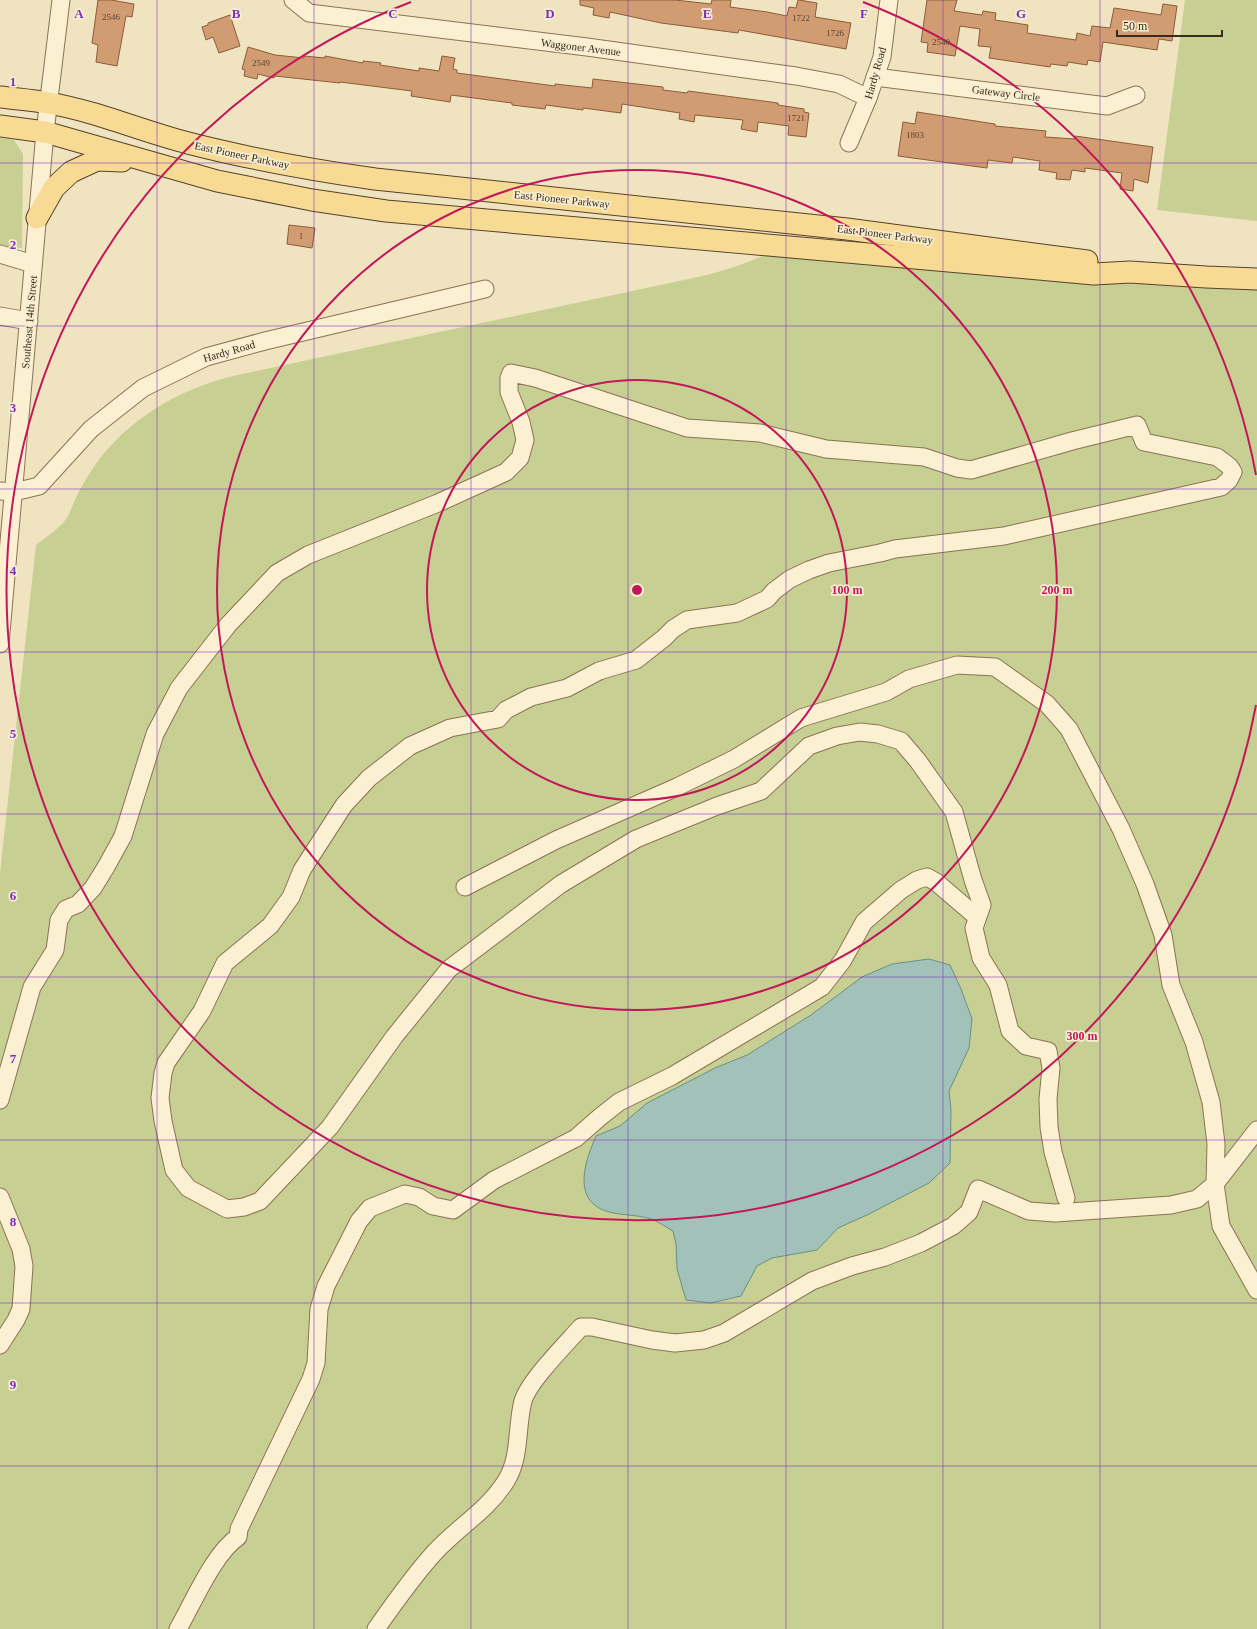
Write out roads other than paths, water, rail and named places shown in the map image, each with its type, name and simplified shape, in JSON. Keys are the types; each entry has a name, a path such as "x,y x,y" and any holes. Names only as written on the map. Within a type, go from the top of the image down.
{"main road":[{"name":"East Pioneer Parkway","path":"0,97 48,103 77,110 188,143 244,157 318,171 375,179 847,229 1095,262 1130,272"},
{"name":"East Pioneer Parkway","path":"0,126 45,132 217,181 312,200 386,211 1017,268 1094,274 1130,272 1257,279"},
{"path":"37,218 54,188 71,172 97,160 144,161"}],"street":[{"name":"Southeast 14th Street","path":"0,644 7,492 29,321 45,132 62,0"},
{"name":"Waggoner Avenue","path":"293,0 309,13 587,47 796,76 839,84 868,98"},
{"name":"Hardy Road","path":"849,144 868,98 882,57 889,0"},
{"name":"Gateway Circle","path":"875,78 1107,106 1136,95"},
{"path":"0,254 33,264"},
{"name":"Hardy Road","path":"7,492 39,486 91,429 143,388 206,357 265,341 485,289"},
{"path":"0,316 29,321"},
{"path":"0,1100 32,987 55,950 59,920 66,909 78,904 93,888 123,836 155,734 179,688 228,625 277,573 308,555 438,503 506,472 520,458 525,440 521,422 509,392 509,378 511,373 535,378 687,428 760,433 826,449 924,457 957,468 971,470 1072,441 1137,425 1144,442 1217,458 1229,466 1233,472 1229,480 1220,487 1004,536 895,549 828,563 790,579 774,590 767,599 737,613 687,620 673,629 636,660 599,671 568,688 531,698 506,710 498,719 450,728 410,746 369,778 344,805 302,870 291,897 270,926 225,963 202,1011 182,1042 166,1063 160,1098 163,1121 174,1170 188,1188 227,1209 244,1207 260,1201 330,1126 394,1037 449,969 568,880 636,839 717,806 761,791 810,746 837,736 860,732 878,734 901,741 918,761 954,812 973,880 982,905 974,928 981,958 998,985 1010,1031 1026,1046 1048,1052 1051,1068 1048,1098 1052,1152 1066,1198"},
{"path":"466,886 556,840 677,787 734,759 801,718 886,692 909,679 957,665 995,667 1047,704 1068,730 1121,829 1145,884 1162,935 1171,985 1194,1042 1211,1102 1216,1144 1215,1184 1221,1226 1257,1290"},
{"path":"178,1629 220,1555 232,1541 238,1537 239,1529 311,1379 316,1363 319,1309 326,1286 359,1221 370,1208 405,1194 419,1198 433,1206 453,1210 494,1180 576,1138 600,1116 619,1102 672,1076 822,987 843,960 864,922 901,890 917,880 927,877 936,882 977,917"},
{"path":"376,1629 410,1581 436,1551 471,1518 491,1503 507,1480 516,1457 523,1402 528,1389 581,1327 592,1327 652,1340 675,1343 704,1340 724,1332 812,1280 852,1266 900,1252 953,1226 969,1212 978,1189 1029,1211 1056,1214 1171,1205 1197,1199 1215,1184 1257,1130"},
{"path":"0,1197 21,1249 24,1266 20,1309 16,1320 0,1345"}],"water":[{"path":"929,959 950,965 972,1019 969,1048 949,1091 951,1111 950,1163 929,1183 867,1215 838,1228 817,1250 772,1258 757,1266 741,1296 711,1303 686,1300 677,1269 676,1244 673,1231 651,1219 603,1210 593,1204 587,1196 584,1177 589,1155 596,1136 620,1126 647,1103 715,1068 747,1055 811,1015 862,977 892,964"}]}
